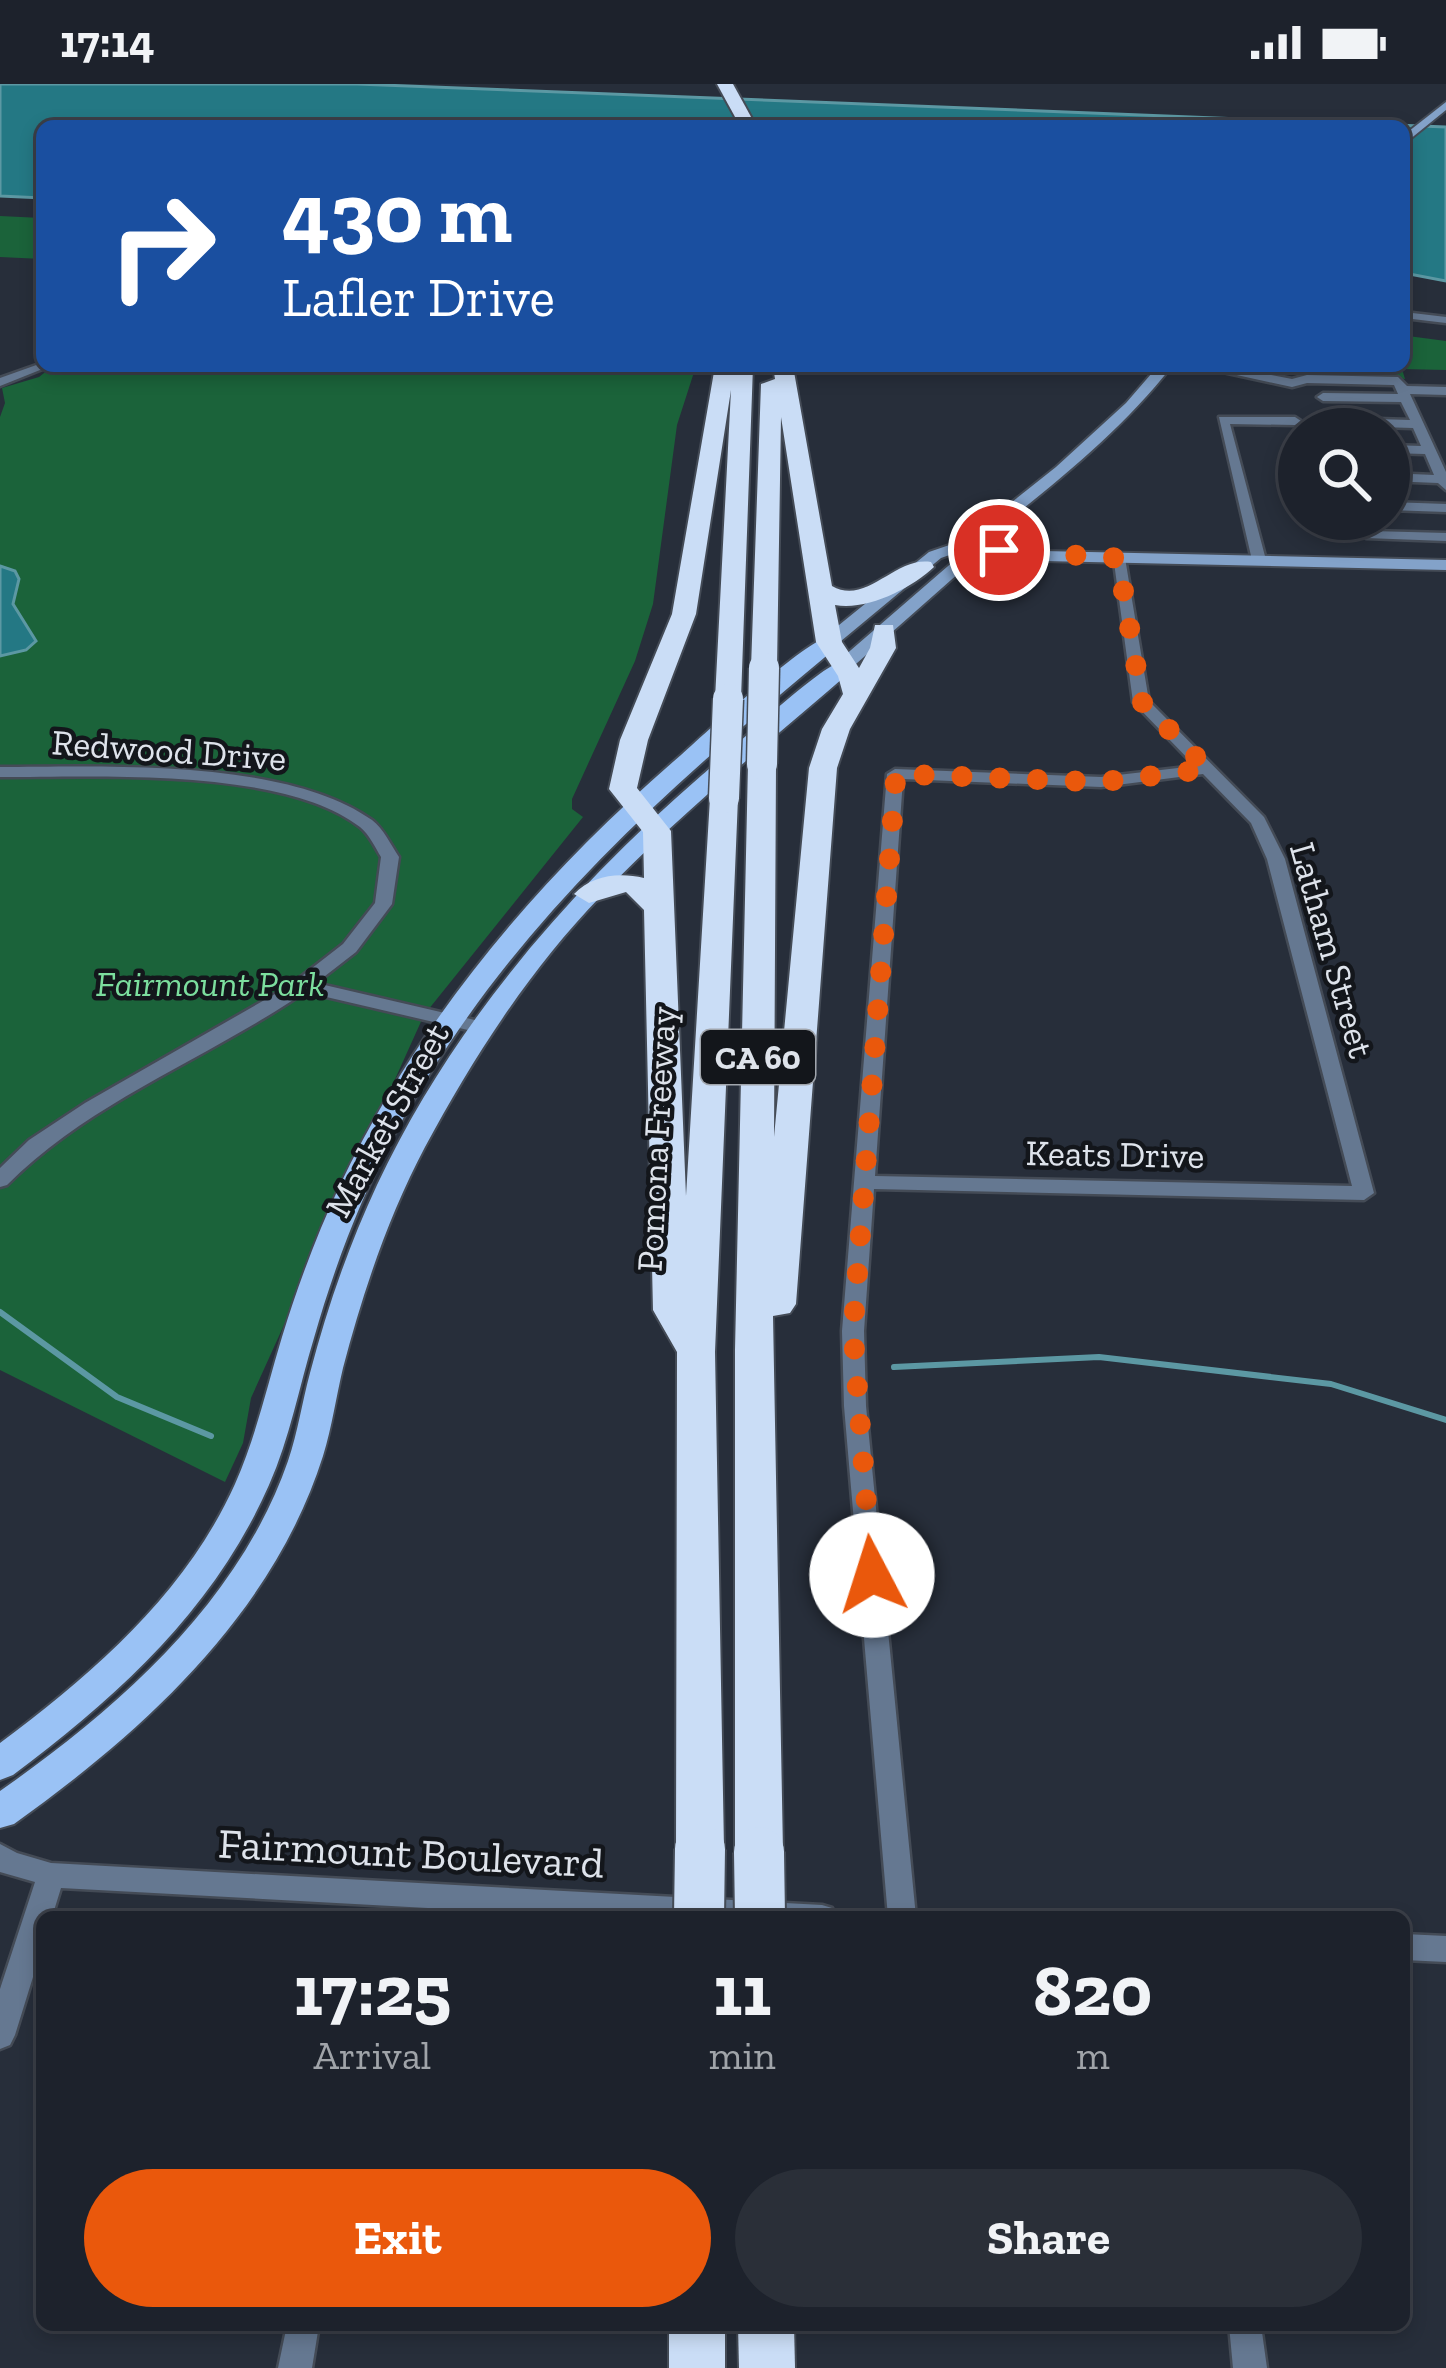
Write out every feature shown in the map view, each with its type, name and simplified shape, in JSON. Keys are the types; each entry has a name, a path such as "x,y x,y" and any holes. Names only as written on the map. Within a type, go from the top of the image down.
{"highway":[{"path":"729,90 745,120"},
{"path":"696,1352 672,1310 659,909 648,818 626,795 623,778 640,721 684,614 724,372"},
{"name":"Pomona Freeway","path":"699,1911 696,1352 743,372"},
{"name":"CA 60","path":"760,1911 754,1350 772,372"},
{"path":"784,372 829,642 848,680"},
{"path":"821,590 835,599 860,600 896,576 922,567"},
{"path":"754,1350 776,1306 823,768 848,680 883,648 884,630"},
{"path":"589,893 612,883 634,883 650,893 659,909"},
{"path":"697,2368 698,2331"},
{"path":"766,2331 767,2368"}],"main road":[{"path":"1410,136 1440,111"},
{"name":"Market Street","path":"0,1764 104,1682 157,1629 210,1561 252,1486 314,1286 346,1204 393,1112 528,964 648,818 829,642 935,555 970,544 1105,429 1159,372"},
{"path":"970,544 1024,555 1446,565"},
{"name":"Market Street","path":"884,630 962,562 970,544"},
{"name":"Market Street","path":"0,1812 67,1768 181,1658 228,1601 273,1533 303,1468 354,1274 386,1196 469,1024 550,894 648,818 848,680"}],"street":[{"path":"1410,318 1446,320"},
{"path":"0,382 36,369"},
{"path":"1241,372 1292,383 1331,372"},
{"path":"1344,372 1403,390 1444,482 1410,480"},
{"path":"1322,397 1446,391"},
{"path":"1259,560 1223,420 1278,421"},
{"path":"1410,428 1446,434"},
{"path":"1410,450 1430,450"},
{"path":"1410,507 1446,508"},
{"path":"1410,537 1446,538"},
{"name":"Latham Street","path":"1118,558 1142,702 1258,821 1276,860 1364,1192"},
{"path":"901,1911 855,1406 853,1331 896,774 1101,782 1208,769"},
{"name":"Redwood Drive","path":"0,772 171,776 255,784 332,800 368,820 388,850 393,876 388,898 354,945 305,986 135,1082 14,1159 0,1180"},
{"path":"305,986 469,1024"},
{"name":"Keats Drive","path":"864,1182 1364,1192"},
{"name":"Fairmount Boulevard","path":"0,1856 9,1864 51,1875 383,1905 602,1911"},
{"path":"40,1911 51,1875"},
{"path":"0,2035 36,1922"},
{"path":"1410,1947 1446,1948"},
{"path":"295,2368 302,2331"},
{"path":"1246,2331 1250,2368"}],"green space":[{"path":"0,216 36,218 36,259 0,257"},
{"path":"1410,336 1446,341 1446,370 1410,369"},
{"name":"Fairmount Park","path":"45,372 694,372 677,425 653,604 635,661 572,799 572,809 583,817 424,1015 251,1398 243,1443 225,1482 0,1370 0,417 5,403 2,388"},
{"path":"1403,372 1405,379 1355,373"}],"water":[{"path":"0,84 357,84 1269,120 36,120 36,198 0,196"},
{"path":"1410,126 1446,127 1446,281 1410,274"},
{"path":"0,566 15,571 19,579 13,604 36,641 26,650 0,656"}],"waterway":[{"path":"0,1312 117,1397 211,1436"},
{"path":"894,1367 1099,1357 1331,1384 1446,1420"}],"route":[{"path":"872,1575 855,1406 853,1331 896,774 1101,782 1208,769 1142,702 1118,558 999,550"}]}
